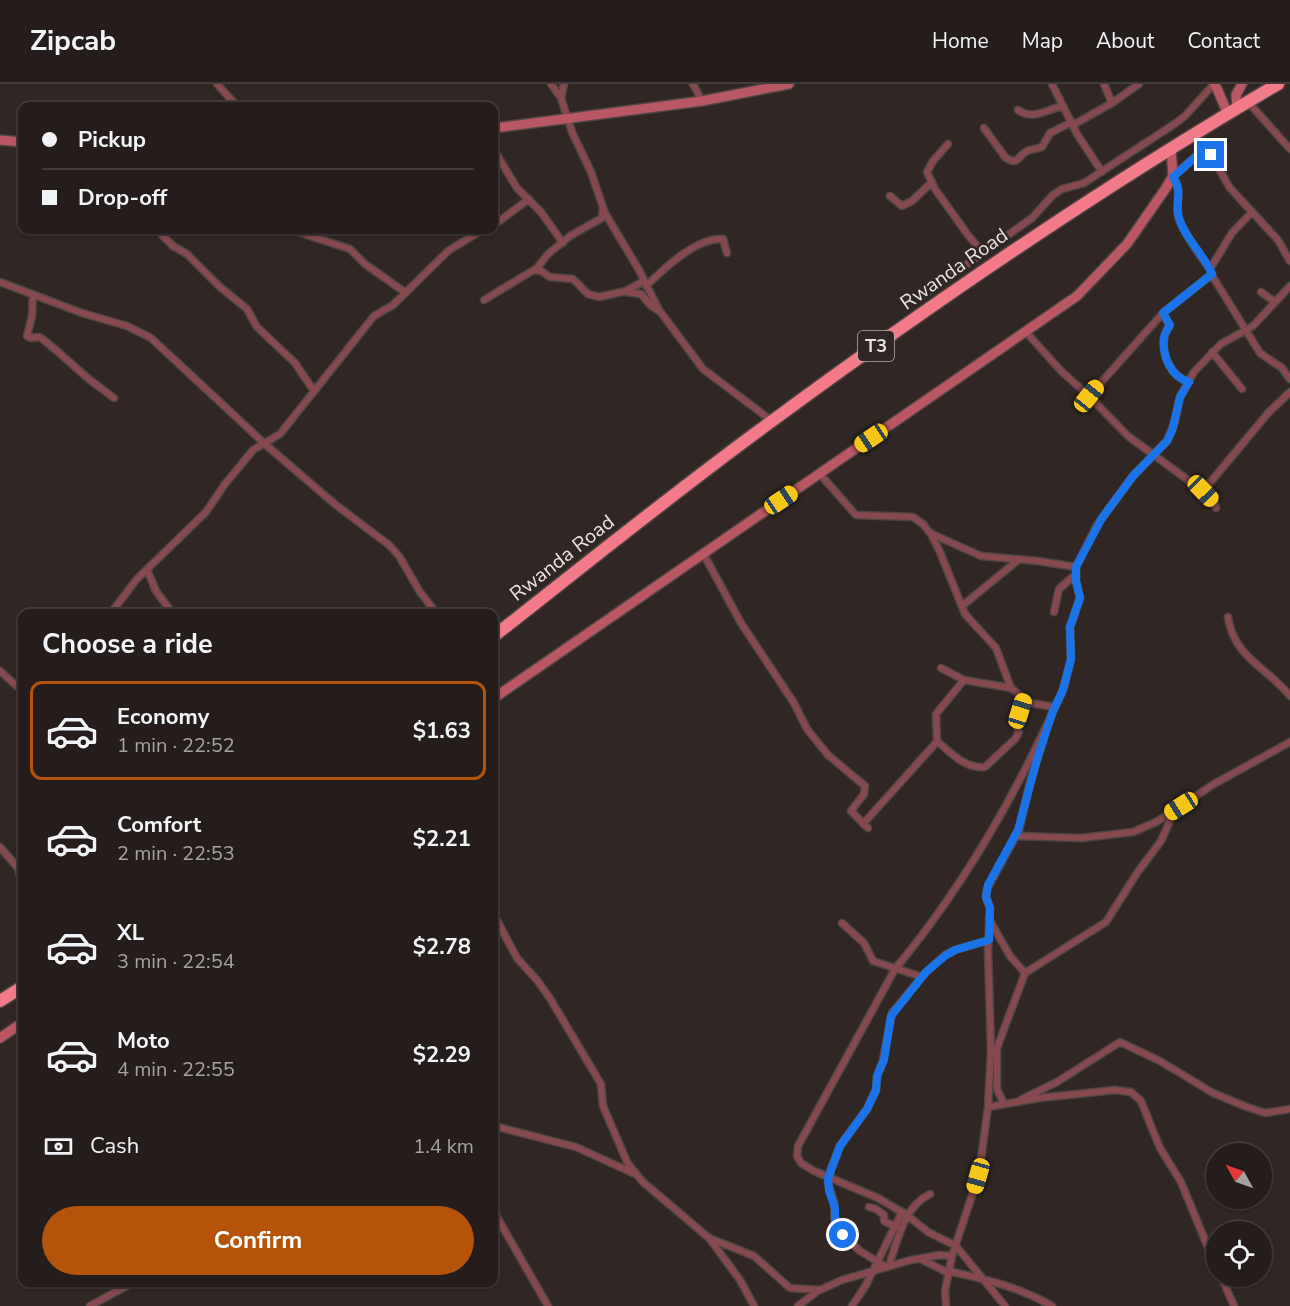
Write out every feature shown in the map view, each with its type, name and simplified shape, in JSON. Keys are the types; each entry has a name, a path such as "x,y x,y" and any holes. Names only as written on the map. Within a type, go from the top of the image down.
{"highway":[{"name":"Rwanda Road","path":"498,633 772,421 978,276 1136,170 1278,84"},
{"path":"0,1001 18,990"}],"street":[{"path":"217,84 233,102"},
{"path":"551,84 561,98 572,132 591,172 603,208 661,312 703,369 772,421"},
{"path":"561,98 564,84"},
{"path":"693,84 702,101"},
{"path":"498,128 702,101 789,84"},
{"path":"1052,84 1102,172"},
{"path":"1104,84 1112,103"},
{"path":"984,128 1005,157 1014,161 1025,152 1042,147 1050,133 1112,103 1139,84"},
{"path":"922,296 1032,218 1053,195 1062,189 1084,183 1173,126 1214,84 1238,108 1266,124 1290,149"},
{"path":"1238,108 1236,95 1242,84"},
{"path":"1018,110 1025,114 1040,114 1063,106"},
{"path":"0,140 18,142"},
{"path":"948,144 927,170 932,182 968,236 982,252"},
{"path":"1172,149 1173,177 1179,195 1180,220 1194,247 1260,353 1282,368 1290,379"},
{"path":"498,695 1077,296 1127,244 1173,177 1200,153 1206,152 1211,155 1230,188 1278,240 1290,261"},
{"path":"498,157 517,188 552,225 563,243"},
{"path":"1124,158 1136,170"},
{"path":"890,196 902,206 932,182"},
{"path":"498,222 529,199"},
{"path":"484,300 533,270 570,236 602,218 603,208"},
{"path":"1089,396 1163,313 1211,272 1232,233 1251,213"},
{"path":"161,234 173,246 187,254 219,286 247,309 257,327 295,363 314,391"},
{"path":"305,234 349,248 365,264 406,293"},
{"path":"114,609 147,569 206,512 250,454 280,434 374,316 406,293 448,251 476,234"},
{"path":"533,270 541,271 550,277 573,279 581,288 599,297 622,292 645,283 684,254 713,240 723,239 727,253"},
{"path":"0,282 82,313 126,326 151,338 264,443 336,505 389,545 399,556 420,592 433,609"},
{"path":"1005,1306 956,1246 928,1232 904,1214 861,1190 828,1178 801,1163 798,1146 895,969 919,940 982,849 1032,755 1063,690 1071,659 1070,627 1080,598 1075,575 1076,567 1102,518 1133,476 1167,441 1172,431 1180,397 1194,372 1221,344 1253,326 1290,286"},
{"path":"622,292 641,294 650,305 661,312"},
{"path":"1260,292 1275,302"},
{"path":"33,295 34,304 27,336 40,337 114,398"},
{"path":"1163,313 1170,325 1164,336 1166,358 1174,374 1189,382"},
{"path":"1153,325 1164,336"},
{"path":"1026,332 1061,371 1128,436 1203,491 1215,503 1216,508"},
{"path":"1212,352 1242,389"},
{"path":"1203,491 1269,412 1290,392"},
{"path":"819,473 856,515 914,517 923,524 932,534 968,618 996,648 1011,688 1035,705 1054,709"},
{"path":"932,534 981,556 1076,567"},
{"path":"703,553 741,623 794,703 807,729 828,754 866,786 864,794 851,811 865,826 901,780 932,749 936,741 936,714 964,680"},
{"path":"962,606 1017,560"},
{"path":"147,569 156,591 169,609"},
{"path":"1054,612 1059,589 1075,575"},
{"path":"1228,617 1232,636 1245,656 1276,680 1290,696"},
{"path":"941,668 964,680 1011,688"},
{"path":"0,671 18,687"},
{"path":"936,741 962,762 974,767 985,767 1016,740 1019,732 1016,724 1024,699"},
{"path":"946,1306 944,1297 948,1272 979,1174 988,1107 992,1051 990,908 986,897 988,885 1016,836 1038,756 1054,709"},
{"path":"1016,836 1062,838 1133,832 1156,822 1214,784 1290,742"},
{"path":"1004,1104 998,1089 997,1048 1025,973 1106,922 1137,873 1161,841 1171,813"},
{"path":"0,847 18,868"},
{"path":"989,918 1010,956 1025,973"},
{"path":"498,922 517,958 537,980 567,1025 601,1084 603,1107 624,1156 636,1174 709,1238 740,1280 754,1306"},
{"path":"842,923 864,943 873,961 922,978"},
{"path":"887,1267 860,1251 843,1235 835,1223 835,1208 829,1191 828,1178 840,1146 867,1109 876,1090 877,1076 884,1060 891,1016 937,962 955,950 989,940"},
{"path":"0,1038 18,1027"},
{"path":"1016,1102 1057,1082 1120,1042 1160,1060 1213,1093 1239,1104 1265,1113 1290,1109"},
{"path":"988,1107 1107,1091 1126,1091 1136,1095 1141,1101 1159,1147 1181,1182 1206,1243"},
{"path":"498,1127 576,1147 636,1174"},
{"path":"887,1267 904,1214 930,1194"},
{"path":"868,1207 880,1211 884,1215 884,1221 898,1228"},
{"path":"498,1219 548,1306"},
{"path":"852,1306 866,1285 876,1261 898,1228"},
{"path":"709,1238 753,1256 787,1287 820,1290"},
{"path":"798,1306 820,1290 838,1281 921,1259 940,1255 952,1256"},
{"path":"921,1259 948,1272 984,1279 1019,1290 1052,1306"},
{"path":"90,1306 125,1287"},
{"path":"1226,1287 1234,1306"}],"route":[{"path":"843,1235 835,1223 835,1208 829,1191 828,1178 840,1146 867,1109 876,1090 877,1076 884,1060 891,1016 926,972 945,956 955,950 989,940 990,908 986,897 988,885 1018,830 1038,756 1053,711 1063,690 1071,659 1070,627 1080,598 1075,575 1076,567 1102,518 1144,462 1167,441 1175,421 1180,397 1189,382 1174,374 1164,353 1164,336 1170,325 1163,313 1212,274 1194,247 1178,216 1179,195 1173,176 1200,153 1204,151 1211,155"}]}
